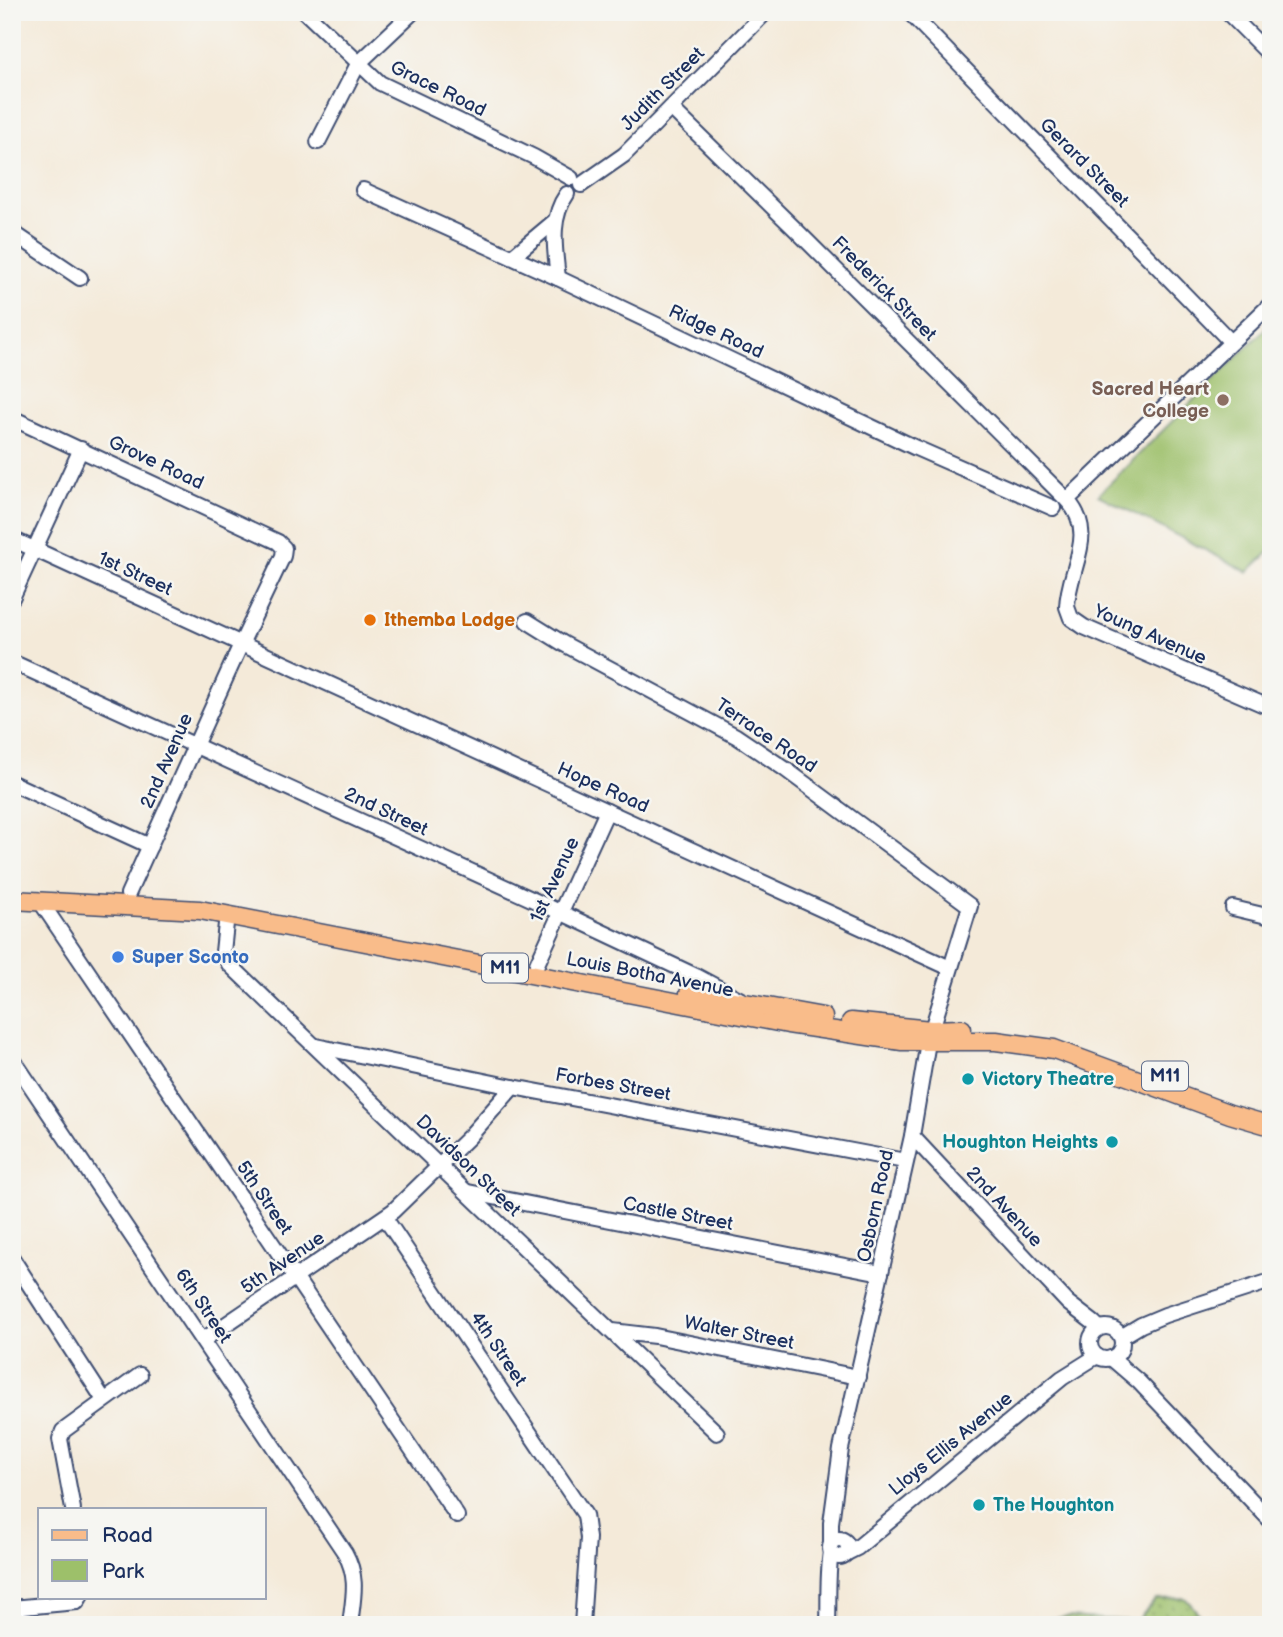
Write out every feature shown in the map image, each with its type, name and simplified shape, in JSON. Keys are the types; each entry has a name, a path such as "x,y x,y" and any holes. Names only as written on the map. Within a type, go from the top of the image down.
{"main road":[{"name":"Louis Botha Avenue","path":"12,890 128,894 201,900 930,1036 1054,1049 1230,1114 1271,1126"},
{"name":"Louis Botha Avenue","path":"12,900 180,908 228,914 788,1024 874,1038 997,1030 1049,1037 1271,1115"}],"street":[{"name":"Grace Road","path":"306,12 358,64 388,88 534,156 576,182"},
{"path":"318,142 358,64 413,12"},
{"name":"Judith Street","path":"555,221 558,209 567,194 579,193 576,182 620,159 766,12"},
{"name":"Gerard Street","path":"909,12 1231,342"},
{"path":"1227,12 1271,56"},
{"path":"1238,12 1271,45"},
{"name":"Frederick Street","path":"671,108 1067,500 1080,520"},
{"name":"Ridge Road","path":"363,190 558,278 893,437 1054,508"},
{"path":"512,257 555,221"},
{"path":"555,221 558,278"},
{"path":"12,232 80,278"},
{"path":"1067,500 1271,304"},
{"name":"Grove Road","path":"12,418 282,545"},
{"path":"12,598 81,449"},
{"name":"Young Avenue","path":"1080,520 1081,545 1067,600 1071,618 1109,639 1271,708"},
{"name":"1st Street","path":"12,539 241,644"},
{"name":"2nd Avenue","path":"128,894 194,745 285,552 282,545"},
{"name":"Terrace Road","path":"527,621 564,644 736,736 785,769 970,906"},
{"name":"Hope Road","path":"241,644 950,968"},
{"name":"2nd Street","path":"12,662 562,913 696,976 742,1001"},
{"path":"12,783 150,846"},
{"name":"1st Avenue","path":"537,964 607,811"},
{"name":"5th Street","path":"40,901 457,1516"},
{"name":"Osborn Road","path":"828,1625 827,1580 839,1547 833,1518 841,1449 912,1136 930,1036 970,906"},
{"path":"1233,908 1271,917"},
{"name":"Davidson Street","path":"228,914 223,952 226,960 717,1433"},
{"name":"Forbes Street","path":"315,1045 513,1087 905,1161"},
{"name":"6th Street","path":"12,1058 345,1553 355,1578 350,1625"},
{"name":"5th Avenue","path":"203,1340 385,1218 441,1166 513,1087"},
{"name":"2nd Avenue","path":"912,1136 1068,1303 1094,1322 1105,1344 1271,1521"},
{"name":"Castle Street","path":"468,1192 881,1273"},
{"name":"4th Street","path":"385,1218 578,1503 588,1526 582,1625"},
{"path":"12,1258 104,1400"},
{"path":"1105,1344 1141,1325 1271,1281"},
{"name":"Walter Street","path":"612,1331 655,1336 858,1377"},
{"name":"Lloys Ellis Avenue","path":"839,1547 865,1539 1062,1378 1069,1368 1105,1344"},
{"path":"73,1508 60,1439 63,1431 141,1376"},
{"path":"12,1608 77,1602 79,1598"}],"green space":[{"name":"Sacred Heart College","path":"1271,323 1271,550 1248,572 1098,495"},
{"path":"1185,1598 1209,1625 1019,1625 1024,1621 1067,1617 1137,1621 1156,1599"}],"place":[{"name":"Sacred Heart College","path":"1223,400"},
{"name":"Ithemba Lodge","path":"370,620"},
{"name":"Super Sconto","path":"118,957"},
{"name":"Victory Theatre","path":"968,1079"},
{"name":"Houghton Heights","path":"1112,1142"},
{"name":"The Houghton","path":"979,1505"}]}
